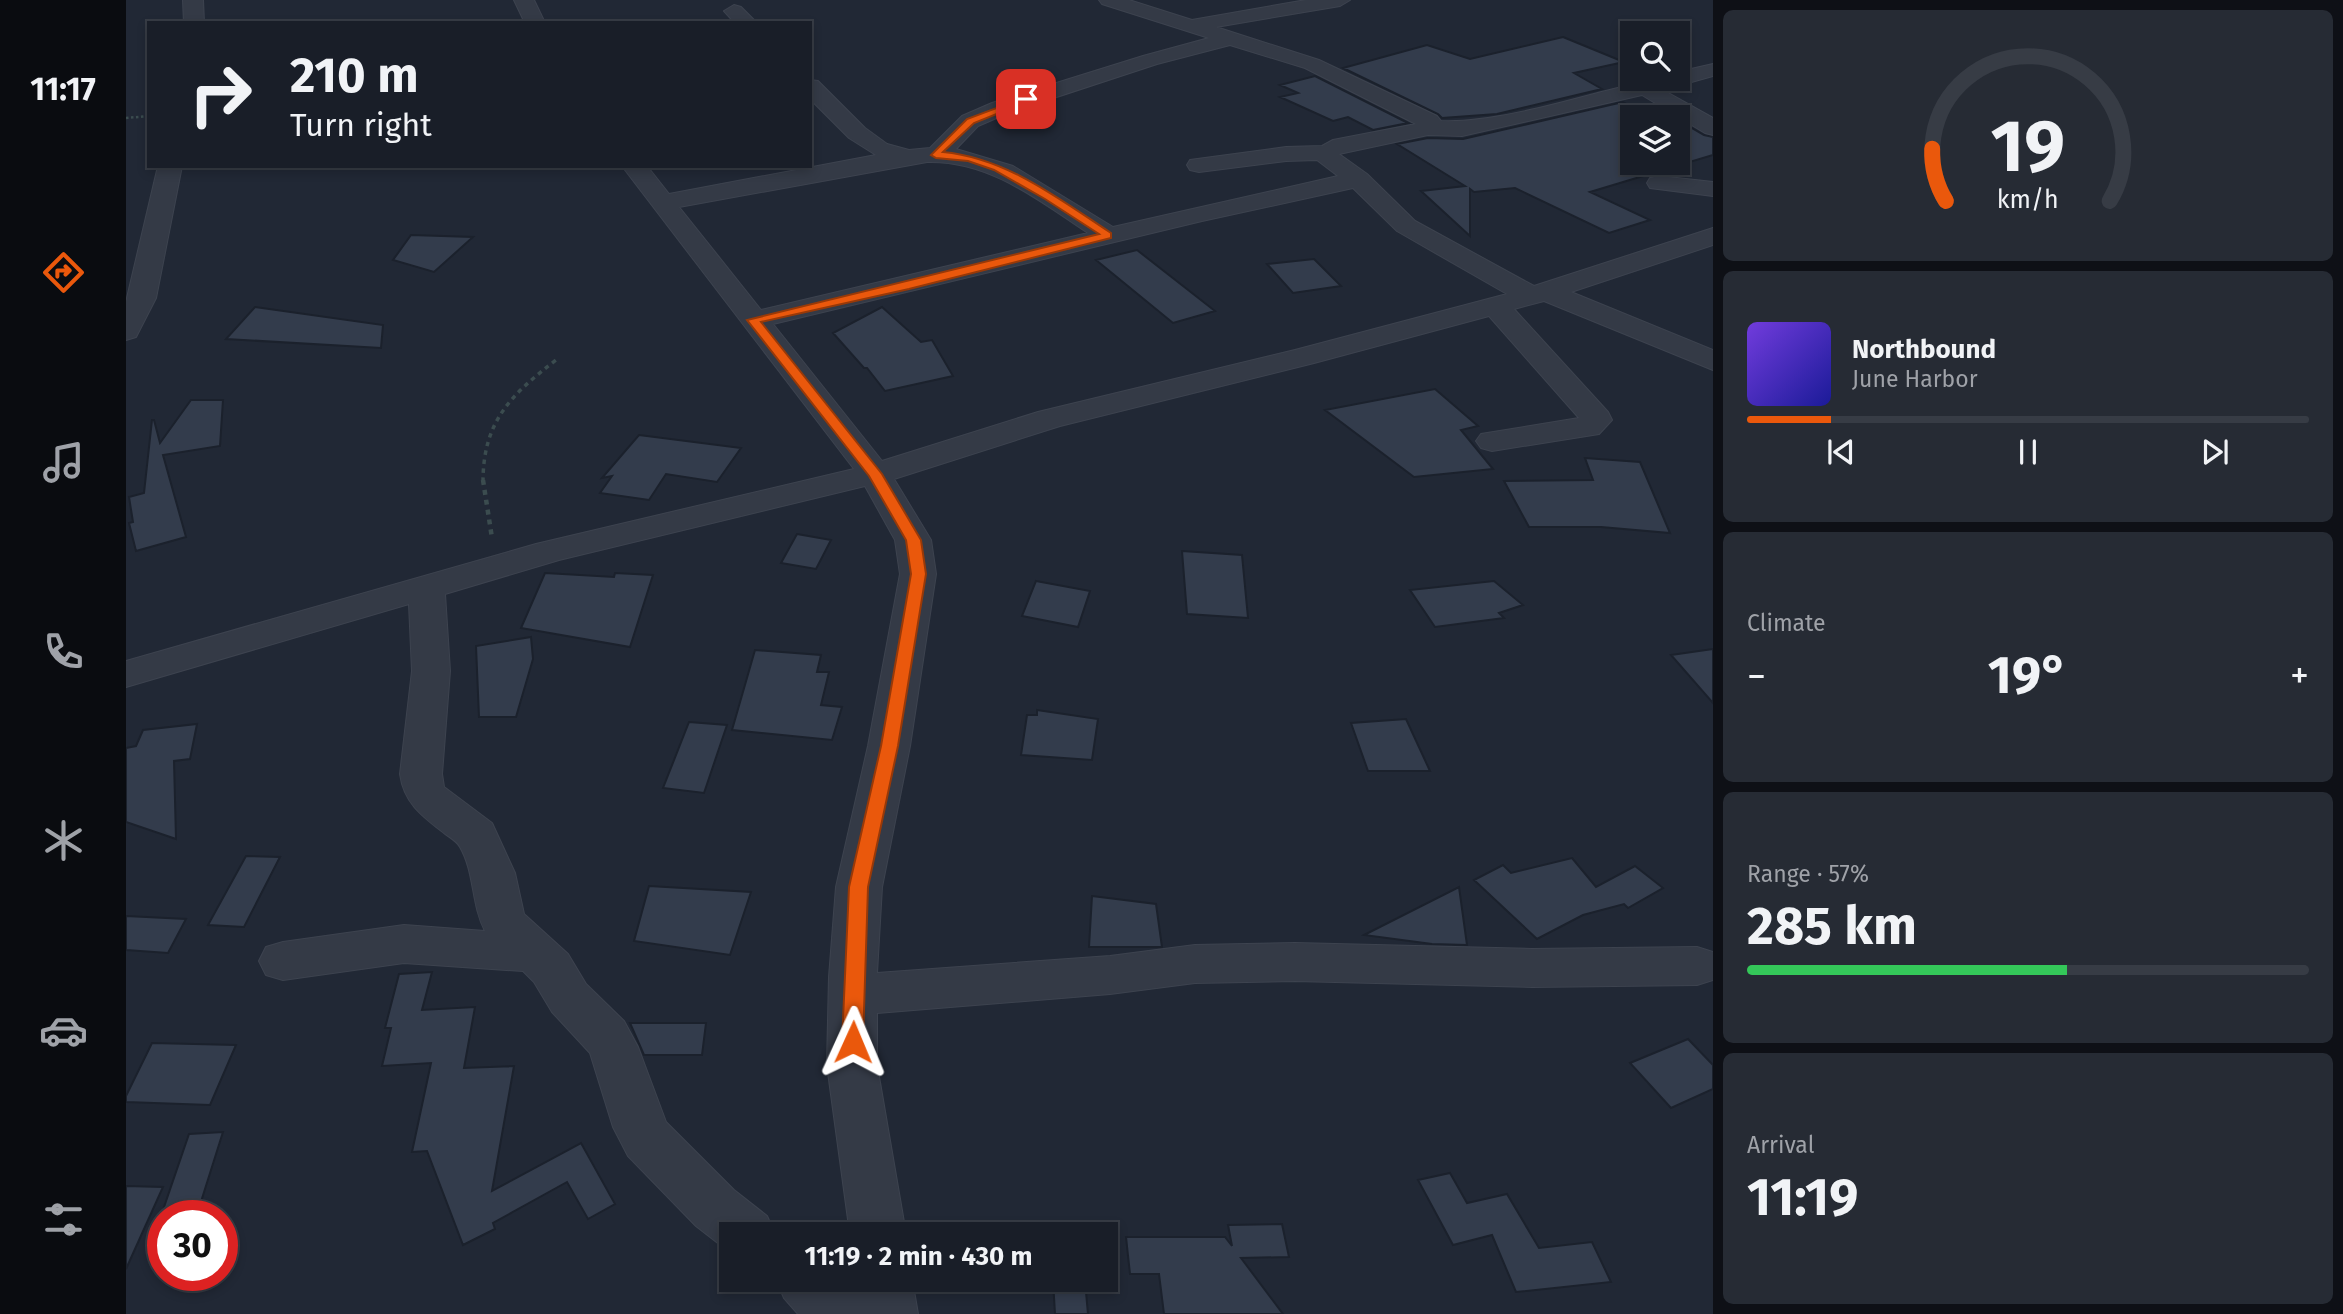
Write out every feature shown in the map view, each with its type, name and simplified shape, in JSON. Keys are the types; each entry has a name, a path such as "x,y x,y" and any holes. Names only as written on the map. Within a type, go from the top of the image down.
{"street":[{"path":"193,0 194,21"},
{"path":"524,0 534,21"},
{"path":"1109,0 1312,64 1426,120 1430,123 1427,128"},
{"path":"1191,26 1340,0"},
{"path":"936,155 970,121 1000,108 1150,60 1229,39"},
{"path":"1690,76 1713,70"},
{"path":"812,88 857,133 879,149 908,158"},
{"path":"1199,164 1286,154 1326,153 1333,147 1427,128 1462,129 1633,91"},
{"path":"1650,91 1713,128"},
{"path":"1326,153 1406,226 1538,293 1713,361"},
{"path":"663,203 783,178 936,155 970,158 998,168 1108,235"},
{"path":"126,331 139,307 134,288 169,168"},
{"path":"636,168 875,474 913,540 918,574 889,746 859,887 853,995 852,1065 876,1222"},
{"path":"753,320 909,285 1108,235 1358,180"},
{"path":"1659,183 1713,189"},
{"path":"126,674 499,566 682,519 875,474 1049,419 1303,357 1495,305 1713,236"},
{"path":"1492,441 1588,427 1596,421 1592,412 1495,305"},
{"path":"426,588 431,671 421,774 423,788 430,800 477,835 493,873 502,919 551,968 569,998 606,1036 613,1047 630,1104 647,1139 732,1222"},
{"path":"283,961 404,944 535,953"},
{"path":"853,995 1110,975 1195,964 1295,962 1532,968 1697,966"},
{"path":"816,1292 837,1314"},
{"path":"886,1292 889,1314"}],"path":[{"path":"126,118 147,116"},
{"path":"499,566 482,493 482,458 489,432 505,403 523,383 556,360"}],"building":[{"path":"1563,37 1620,60 1620,63 1574,73 1602,89 1497,114 1442,118 1343,68 1427,45 1470,59"},
{"path":"1315,76 1408,123 1373,130 1348,117 1333,121 1280,97 1298,93 1280,85"},
{"path":"1623,102 1628,105 1620,105 1620,175 1647,175 1590,192 1650,220 1609,233 1515,188 1474,192 1470,189 1470,236 1421,191 1465,186 1397,144 1428,138 1463,139"},
{"path":"1690,127 1713,137 1713,155 1690,162"},
{"path":"411,235 473,237 434,272 393,260"},
{"path":"1137,250 1215,311 1173,323 1096,260"},
{"path":"1314,259 1341,286 1293,293 1267,264"},
{"path":"255,307 383,325 381,348 226,339"},
{"path":"882,307 921,342 932,340 953,376 885,391 833,333"},
{"path":"1435,389 1478,426 1461,430 1493,469 1414,477 1325,410"},
{"path":"191,400 223,400 220,446 163,455 186,537 136,551 129,523 133,522 129,497 144,493 152,420 160,443"},
{"path":"639,435 741,448 717,482 666,474 649,500 600,493 612,476 602,478"},
{"path":"1585,458 1640,462 1670,533 1601,527 1529,527 1504,481 1593,480"},
{"path":"797,534 831,540 816,569 781,563"},
{"path":"1182,551 1242,555 1248,618 1187,614"},
{"path":"545,573 614,577 615,573 653,575 630,647 521,628"},
{"path":"1036,581 1090,591 1078,627 1022,616"},
{"path":"1494,581 1523,605 1499,613 1504,618 1435,627 1410,590"},
{"path":"531,637 533,659 516,717 479,717 476,646"},
{"path":"1713,649 1713,703 1671,655"},
{"path":"755,650 821,655 817,672 829,672 821,705 842,707 832,740 732,730"},
{"path":"1037,710 1098,719 1092,760 1021,755 1027,715 1037,715"},
{"path":"1406,719 1430,771 1368,771 1351,723"},
{"path":"689,722 727,725 704,793 663,788"},
{"path":"197,724 190,759 174,761 176,839 126,822 126,748 136,746 143,730"},
{"path":"246,856 280,857 244,927 208,925"},
{"path":"1572,858 1596,887 1635,866 1663,888 1628,908 1624,904 1583,915 1537,939 1474,880 1503,865 1511,873"},
{"path":"649,886 751,892 730,955 634,941"},
{"path":"1459,887 1467,945 1432,944 1364,935"},
{"path":"1092,896 1156,904 1162,947 1089,947"},
{"path":"126,916 186,919 168,953 126,950"},
{"path":"432,972 422,1010 475,1007 464,1068 514,1066 492,1191 581,1143 615,1204 588,1219 567,1182 493,1223 495,1229 463,1245 427,1151 412,1152 431,1063 382,1066 391,1028 385,1028 399,974"},
{"path":"630,1023 706,1023 702,1055 644,1055"},
{"path":"1688,1039 1713,1065 1713,1089 1671,1108 1630,1063"},
{"path":"152,1043 236,1045 210,1105 126,1102 126,1096"},
{"path":"223,1132 202,1200 166,1200 189,1134"},
{"path":"1450,1173 1467,1203 1507,1194 1539,1248 1592,1242 1611,1282 1516,1292 1492,1235 1453,1245 1418,1180"},
{"path":"126,1186 163,1187 157,1200 147,1200 147,1222 126,1269"},
{"path":"1282,1224 1289,1257 1241,1258 1283,1314 1164,1314 1159,1274 1130,1274 1126,1237 1225,1237 1232,1246 1228,1225"},
{"path":"1054,1292 1086,1292 1088,1314 1055,1314"}],"route":[{"path":"853,1042 853,977 859,887 889,746 918,574 913,540 875,474 753,320 909,285 1108,235 998,168 970,158 936,155 970,121 1026,99"}]}
